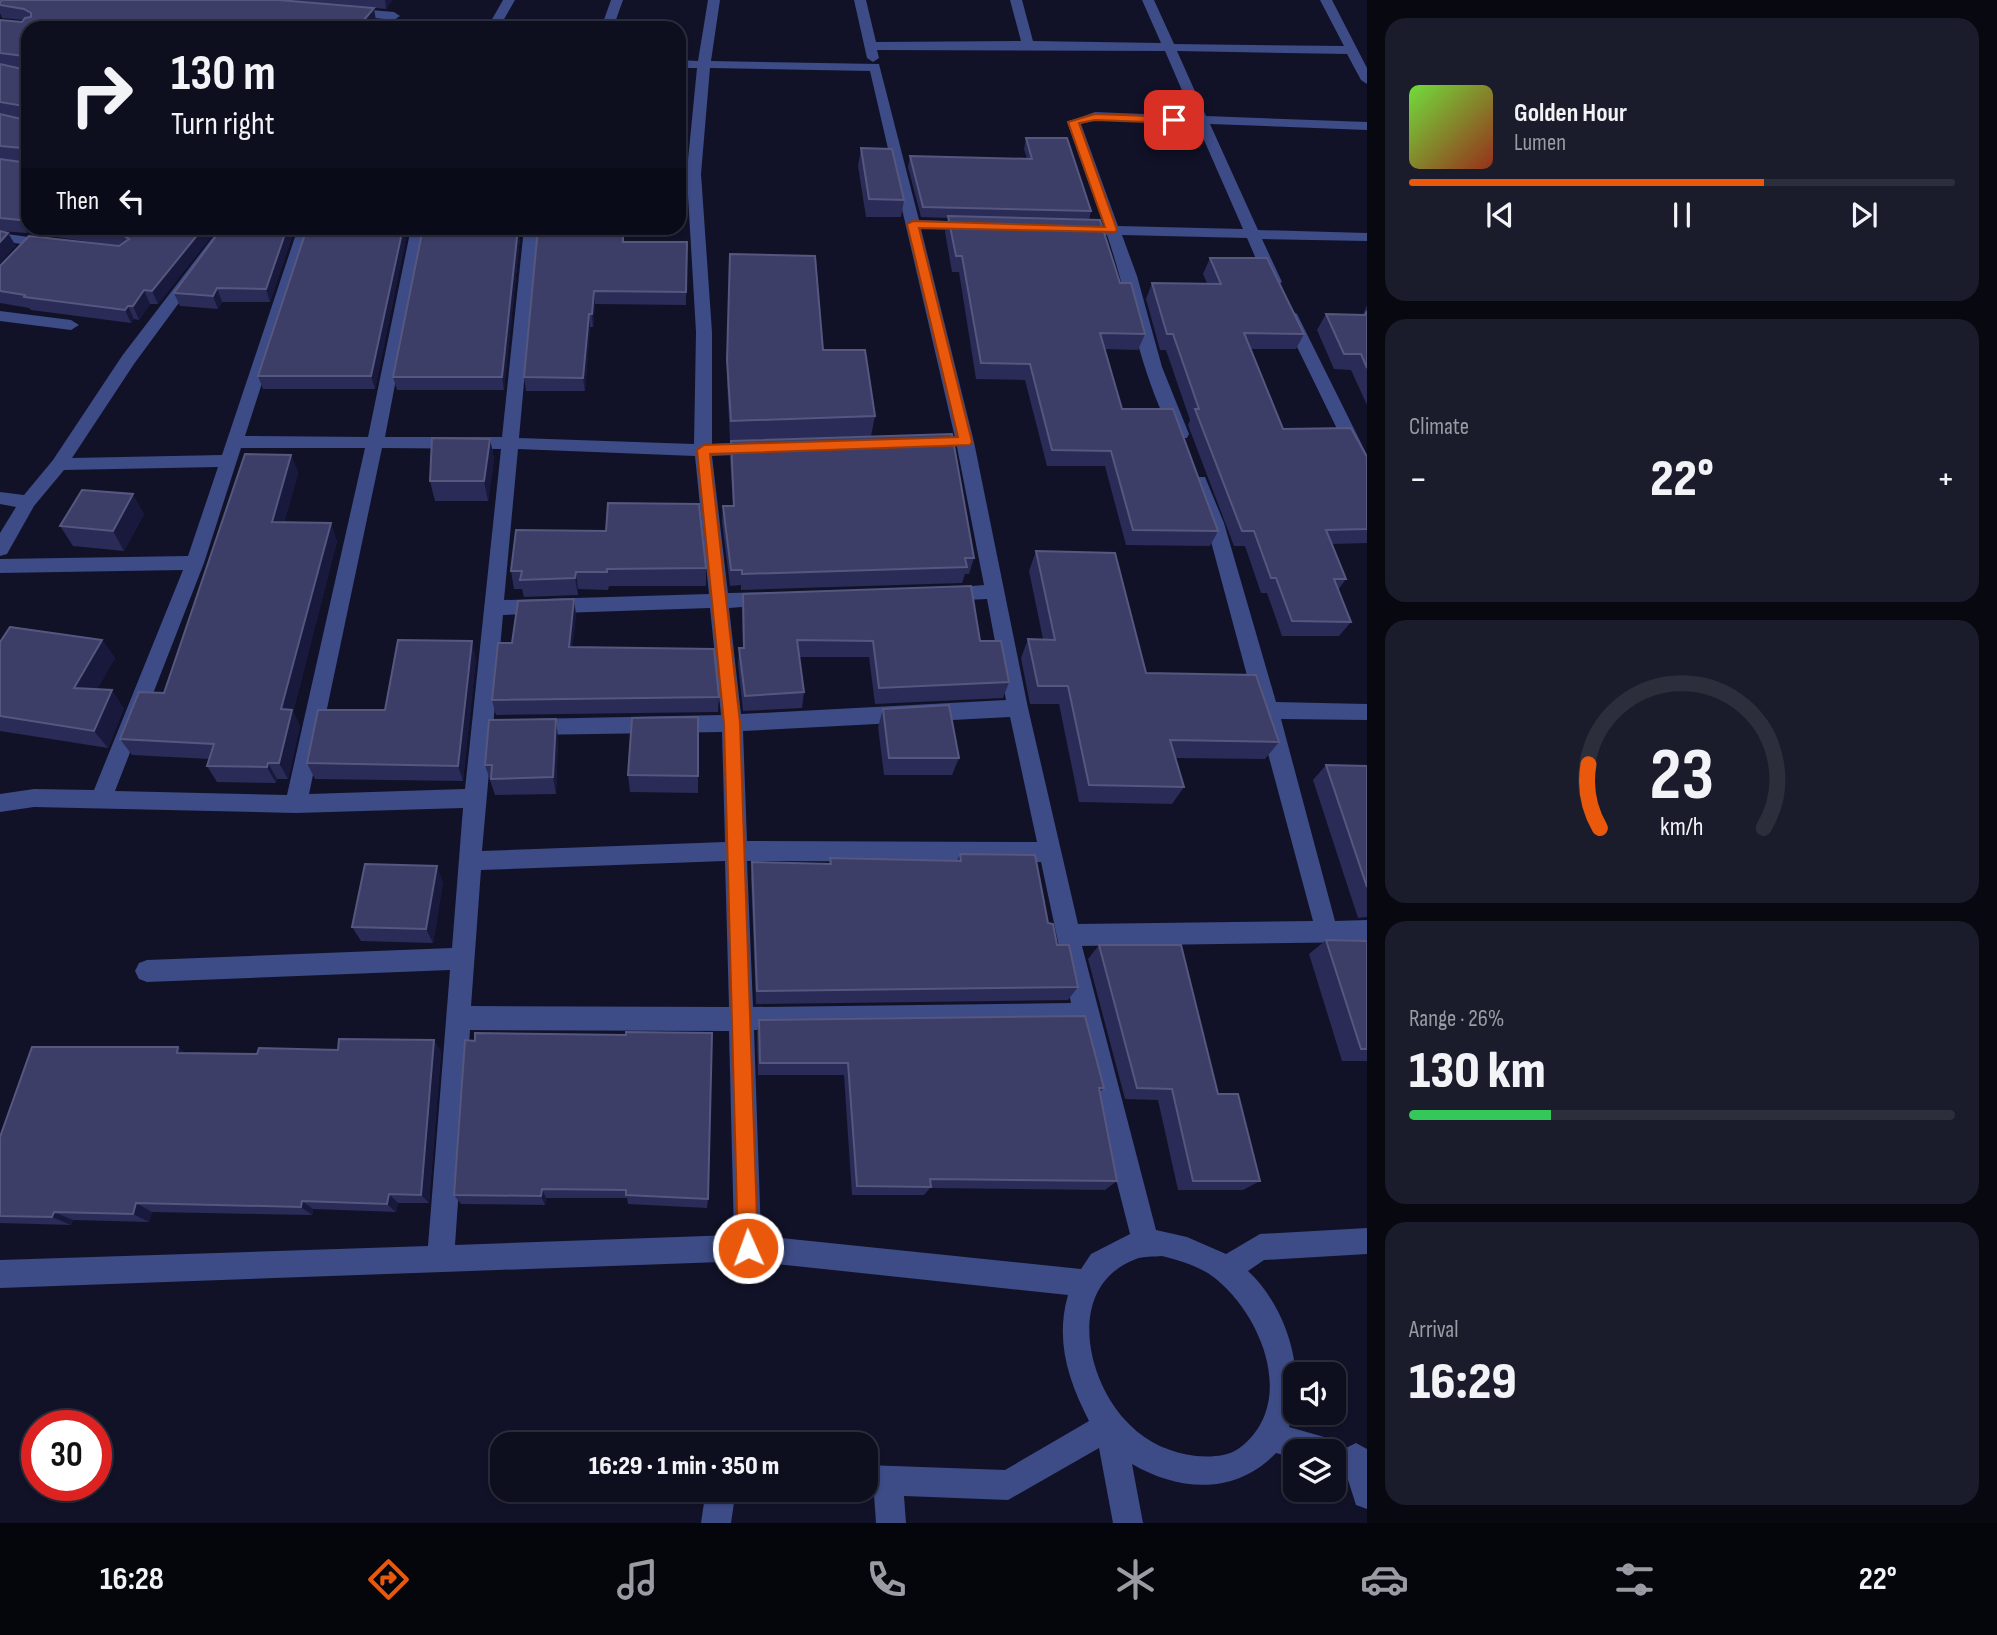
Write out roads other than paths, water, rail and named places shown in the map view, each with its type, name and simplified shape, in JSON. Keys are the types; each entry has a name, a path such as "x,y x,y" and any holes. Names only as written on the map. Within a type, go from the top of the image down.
{"street":[{"path":"497,21 509,0"},
{"path":"610,21 617,0"},
{"path":"714,0 686,174 704,332 704,450 732,723 748,1248"},
{"path":"860,0 913,224 958,442 995,592 1086,1014 1146,1244"},
{"path":"1016,0 1028,45"},
{"path":"1148,0 1250,234 1367,472"},
{"path":"1326,0 1349,50 1367,80"},
{"path":"340,11 397,12 390,21"},
{"path":"870,46 1028,45 1349,50"},
{"path":"686,64 875,67"},
{"path":"1326,932 1268,710 1215,523 1154,367 1129,276 1073,122 1095,117 1367,126"},
{"path":"913,224 992,227"},
{"path":"1085,229 1367,237"},
{"path":"15,258 37,235"},
{"path":"0,549 28,502 59,464 128,360 222,235"},
{"path":"101,800 195,563 303,235"},
{"path":"296,804 417,235"},
{"path":"440,1259 475,798 496,727 494,608 530,235"},
{"path":"0,237 71,246"},
{"path":"0,316 71,325"},
{"path":"235,442 509,443 704,450 772,448"},
{"path":"59,464 228,461"},
{"path":"0,498 28,502"},
{"path":"0,566 195,563"},
{"path":"926,594 995,592"},
{"path":"494,608 789,598"},
{"path":"496,727 732,723 1018,708"},
{"path":"1268,710 1367,712"},
{"path":"0,803 34,799 296,804 475,798"},
{"path":"471,861 735,851 1049,852"},
{"path":"1070,935 1367,931"},
{"path":"147,971 463,960"},
{"path":"459,1018 740,1019 1086,1014"},
{"path":"1226,1270 1260,1247 1367,1241"},
{"path":"1162,1243 1195,1251 1226,1270 1253,1297 1272,1329 1283,1367 1282,1403 1270,1437 1247,1461 1215,1472 1179,1469 1142,1454 1110,1425 1088,1391 1075,1352 1075,1314 1086,1283 1105,1260 1131,1246 1146,1244 1162,1243"},
{"path":"0,1274 748,1248 1086,1283"},
{"path":"878,1480 1008,1485 1110,1425"},
{"path":"1110,1425 1128,1523"},
{"path":"1270,1437 1283,1440"},
{"path":"1346,1454 1367,1494"},
{"path":"878,1483 891,1523"},
{"path":"716,1523 719,1502"}]}
